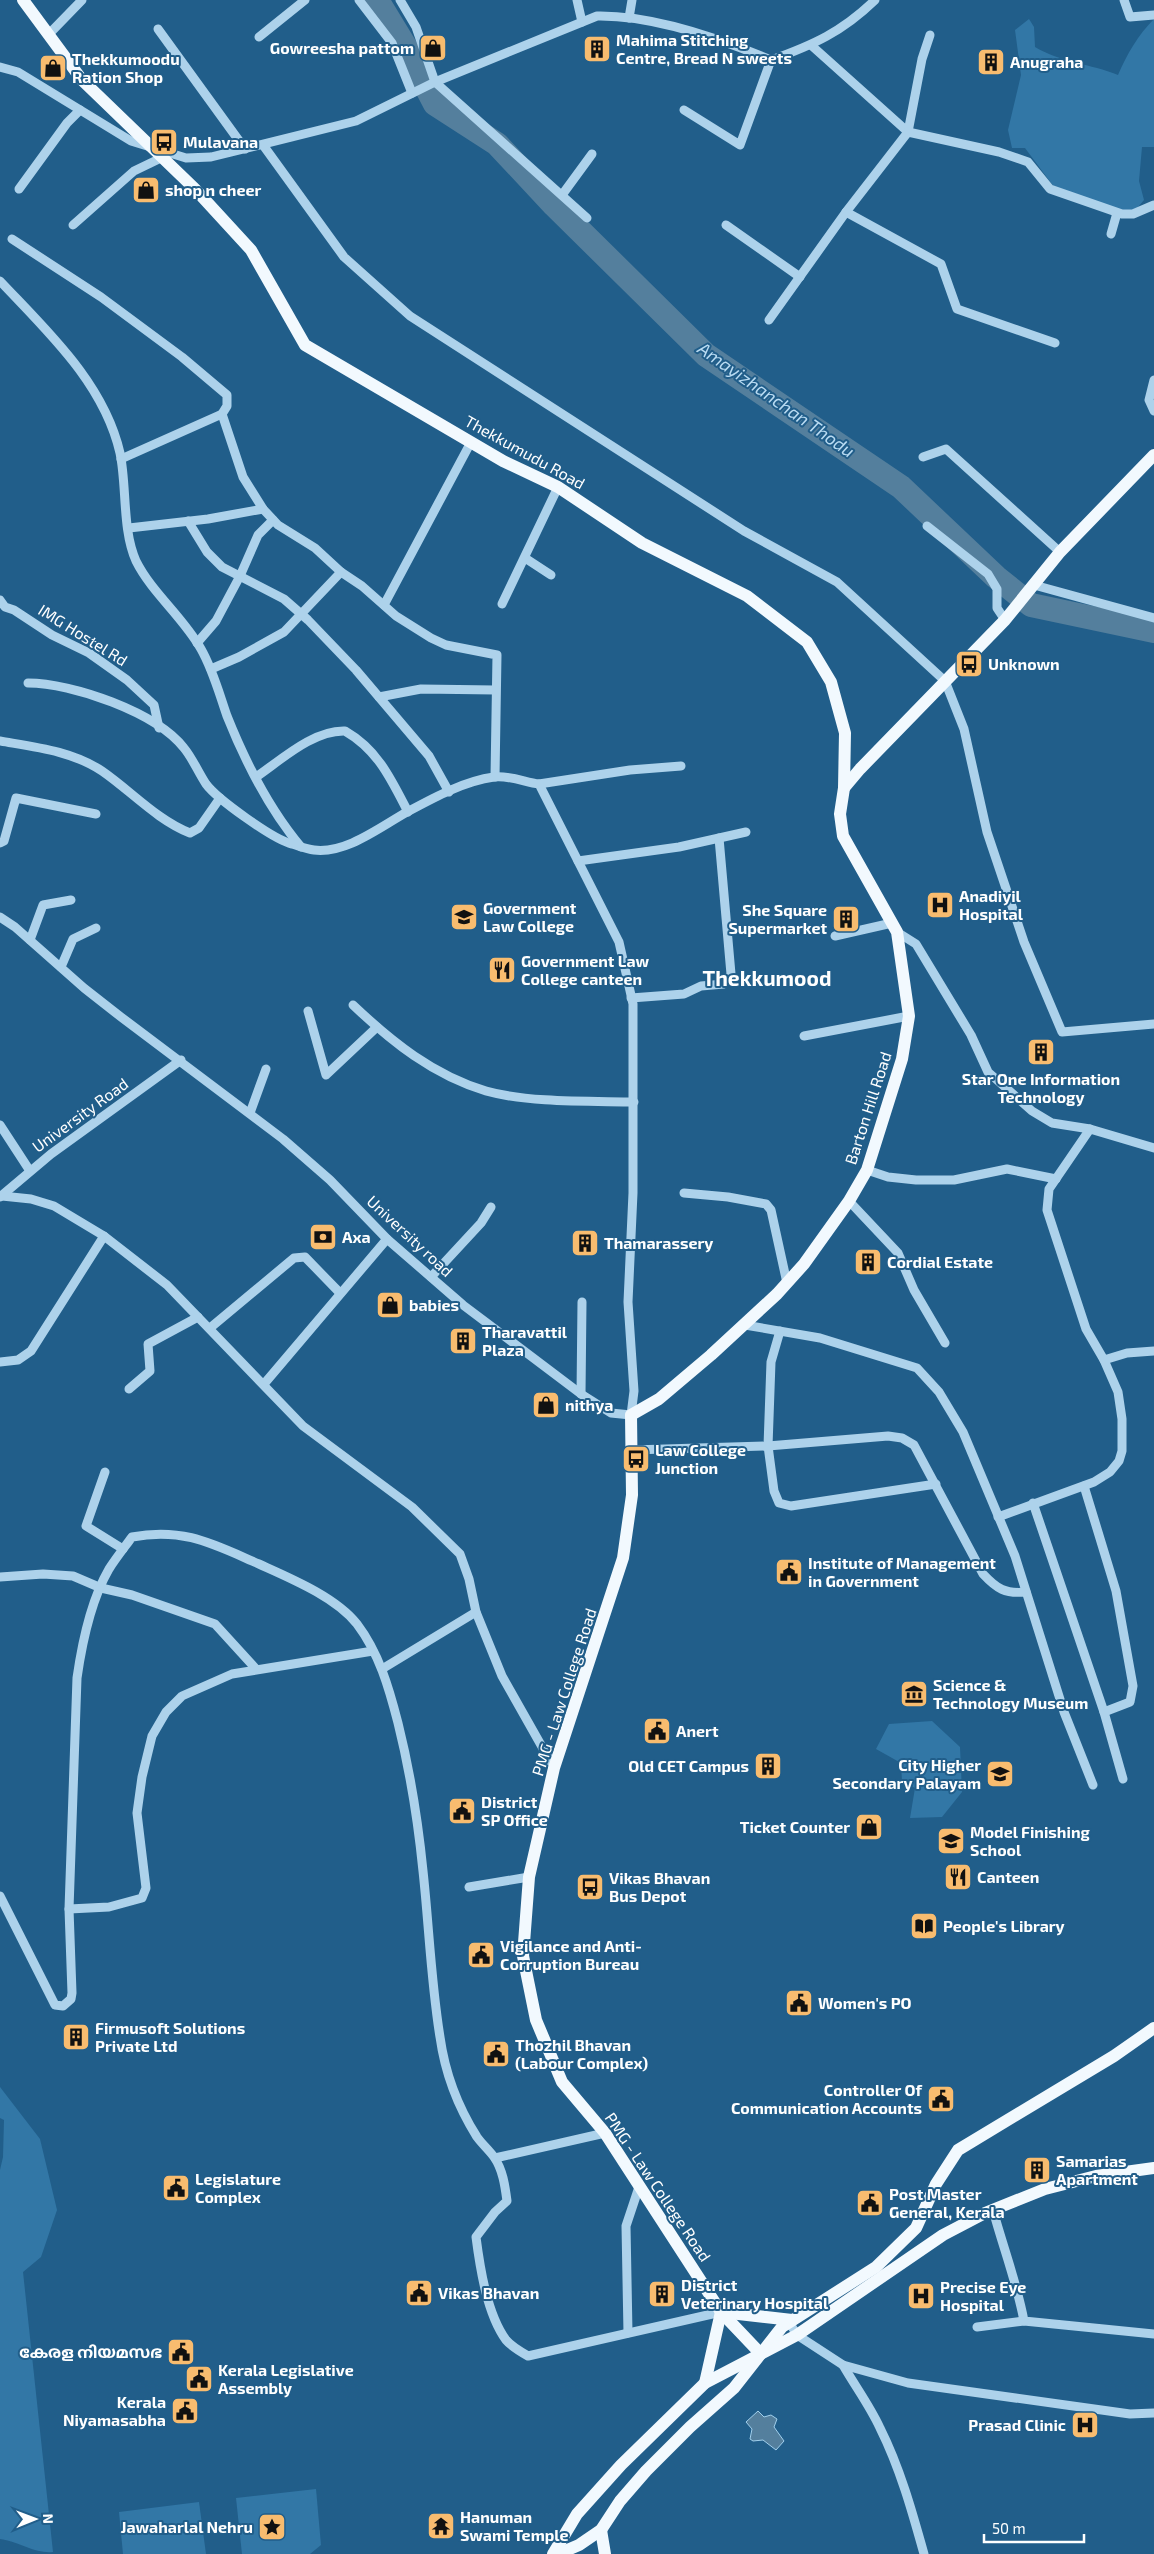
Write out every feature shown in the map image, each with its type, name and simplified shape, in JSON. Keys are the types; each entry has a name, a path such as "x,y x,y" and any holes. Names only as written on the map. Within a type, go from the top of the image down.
{"main road":[{"name":"Thekkumudu Road","path":"23,0 82,80 195,189 251,250 306,344 503,461 558,487 642,543 747,596 806,642 831,682 845,734 844,788"},
{"path":"844,788 860,769 1004,620 1060,552 1154,455"},
{"name":"Barton Hill Road","path":"631,1416 659,1399 745,1325 787,1283 804,1264 849,1201 867,1170 902,1059 908,1016 894,928 843,836 840,814 844,788"},
{"name":"PMG - Law College Road","path":"631,1416 632,1495 623,1558 554,1768 529,1877 523,1956 536,2020 562,2082 605,2133 721,2312 760,2353"},
{"path":"558,2554 580,2545 601,2530 620,2501 646,2471 690,2427 734,2388 782,2327 876,2268 916,2228 936,2184 958,2150 1114,2056 1154,2028"},
{"path":"552,2554 577,2514 620,2465 705,2384 760,2353 797,2335 942,2235 993,2210 1045,2189 1071,2182 1096,2176 1154,2168"},
{"path":"705,2384 721,2312 791,2321"},
{"path":"601,2530 605,2554"}],"street":[{"path":"49,34 82,0"},
{"path":"259,37 306,0"},
{"path":"359,0 392,43 412,93"},
{"path":"400,0 416,27 435,82 587,218"},
{"path":"577,0 582,22"},
{"path":"629,18 632,0"},
{"path":"0,67 18,72 131,142 156,153 186,158 211,157 356,121 435,82 597,16 629,18 739,47 771,60 812,46 856,19 875,0"},
{"path":"1124,0 1130,17 1154,15"},
{"path":"158,29 245,149"},
{"path":"769,320 846,212 908,132 922,59 930,35"},
{"path":"812,46 908,132 999,152 1028,162 1050,189 1117,213 1133,214 1154,205"},
{"path":"684,110 740,145 771,60"},
{"path":"19,188 67,123 80,110"},
{"path":"263,145 344,257 410,316 744,531 837,582 945,681 964,728 987,832 1024,942 1062,1032 1154,1024"},
{"path":"73,225 156,153"},
{"path":"562,196 592,154"},
{"path":"846,212 941,264 957,309 1055,343"},
{"path":"1111,234 1117,213"},
{"path":"726,226 800,277"},
{"path":"12,239 101,297 227,394 227,406 222,414 121,459"},
{"path":"0,281 61,346 101,404 121,459 126,482 129,528 136,560 143,573 197,643 211,668 227,716 256,777 286,829 301,846"},
{"path":"1154,380 1149,400 1154,411"},
{"path":"222,414 243,477 263,509 273,520 315,548 341,572 362,586 396,616 446,645 496,656 495,777"},
{"path":"384,605 471,442"},
{"path":"922,457 946,448 1060,552"},
{"path":"502,604 558,487"},
{"path":"129,528 263,509"},
{"path":"197,643 216,621 240,576 258,535 273,520"},
{"path":"188,521 208,552 222,566 284,599 302,614 379,697 429,756 449,792"},
{"path":"927,526 988,574 996,589 997,608 1004,620"},
{"path":"525,558 551,575"},
{"path":"211,668 272,639 302,614 341,572"},
{"path":"1032,588 1154,618"},
{"name":"IMG Hostel Rd","path":"0,600 5,607 14,610 52,635 89,653 127,680 154,705 160,728"},
{"path":"28,683 46,683 67,687 100,697 133,711 160,728 184,747 207,785 220,798 288,844 315,850 339,846 371,834 408,812 449,792 495,777 539,784 630,770 681,766"},
{"path":"379,697 422,689 495,690"},
{"path":"256,777 312,741 330,733 345,732 373,752 384,765 408,812"},
{"path":"0,741 65,753 100,770 164,819 190,832 199,828 220,798"},
{"path":"539,784 619,942 631,998 634,1102 628,1302 634,1391 631,1416"},
{"path":"0,843 4,841 16,798 96,814"},
{"path":"578,861 679,847 746,832"},
{"path":"631,998 684,994 701,986 724,984 731,974 719,838"},
{"path":"30,940 43,905 71,900"},
{"name":"University road","path":"0,918 30,940 121,1017 250,1113 330,1180 387,1239 463,1305 580,1394 611,1412 631,1416"},
{"path":"61,968 72,939 96,928"},
{"path":"835,936 894,928 916,944 971,1036 988,1072 1032,1111 1052,1123 1090,1129 1154,1148"},
{"path":"353,1005 376,1028 412,1055 452,1078 488,1091 560,1100 634,1102"},
{"path":"308,1011 326,1075 376,1028"},
{"path":"804,1036 908,1016"},
{"name":"University Road","path":"1,1196 30,1171 181,1060"},
{"path":"250,1113 266,1069"},
{"path":"0,1125 30,1171"},
{"path":"998,1517 1084,1486 1110,1472 1119,1462 1122,1451 1122,1419 1118,1392 1104,1360 1086,1329 1047,1210 1049,1189 1090,1129"},
{"path":"867,1170 888,1177 916,1180 954,1180 1007,1169 1056,1178"},
{"path":"684,1193 766,1204 771,1210 787,1283"},
{"path":"1,1196 31,1199 54,1206 104,1236 168,1285 303,1426 412,1507 460,1554 469,1579 476,1612 502,1676 554,1768"},
{"path":"849,1201 898,1253 914,1290 945,1343"},
{"path":"431,1278 481,1223 491,1207"},
{"path":"0,1362 18,1360 31,1351 104,1236"},
{"path":"264,1384 387,1239"},
{"path":"210,1328 294,1258 305,1257 340,1293"},
{"path":"580,1394 582,1302"},
{"path":"128,1389 150,1371 148,1344 198,1317"},
{"path":"745,1325 820,1338 917,1368 939,1392 963,1432 1015,1556 1064,1712 1093,1785"},
{"path":"780,1331 771,1362 768,1446 774,1491 779,1503 785,1506 936,1484"},
{"path":"1104,1360 1127,1353 1154,1351"},
{"path":"632,1450 768,1446 888,1436 902,1438 914,1445 983,1574 1003,1591 1012,1593 1026,1592"},
{"path":"105,1472 86,1526 123,1549"},
{"path":"1084,1486 1116,1590 1133,1686 1130,1702 1104,1712"},
{"path":"1033,1503 1104,1712 1123,1779"},
{"path":"0,1896 16,1932 55,2006 62,2006 71,1999 69,1909 77,1678 81,1647 108,1570 132,1537 155,1533 178,1534 217,1546 267,1568 338,1604 357,1624 382,1669 409,1766 423,1869 431,1972 440,2039 452,2089 478,2138 495,2158 505,2180 507,2201 495,2212 476,2237 481,2276 493,2311 506,2340 528,2356 721,2312"},
{"path":"0,1577 43,1574 73,1576 102,1588 132,1595 215,1624 256,1669"},
{"path":"382,1669 476,1612"},
{"path":"69,1909 108,1907 142,1898 146,1888 137,1813 142,1777 152,1736 166,1712 182,1696 232,1674 373,1651"},
{"path":"469,1887 529,1877"},
{"path":"495,2158 605,2133"},
{"path":"628,2333 626,2226 640,2187"},
{"path":"993,2210 1007,2263 1019,2293 1024,2321"},
{"path":"791,2321 797,2335 843,2365 908,2383 1130,2414 1154,2413"},
{"path":"976,2327 1024,2321 1154,2334"},
{"path":"843,2365 880,2426 908,2494 924,2554"}],"shaded area":[{"path":"1029,19 1034,27 1035,47 1065,60 1118,75 1133,45 1154,19 1154,147 1142,147 1139,181 1144,200 1133,213 1060,195 1025,148 1012,148 1008,130 1021,75 1015,30"},
{"path":"932,1721 960,1747 962,1792 942,1817 910,1818 915,1788 902,1781 901,1763 876,1749 889,1724"},
{"path":"0,2087 40,2139 57,2210 41,2257 23,2272 53,2552 39,2551 0,2539 0,2170 3,2157 4,2120 0,2118"},
{"path":"758,2411 764,2417 771,2415 777,2419 774,2427 784,2441 776,2450 763,2440 753,2441 750,2439 752,2429 746,2422"},
{"path":"316,2489 321,2545 310,2554 242,2554 236,2498"},
{"path":"199,2502 206,2554 123,2554 119,2512"}],"waterway":[{"name":"Amayizhanchan Thodu","path":"377,0 405,46 435,104 497,144 554,205 706,355 901,487 996,577 1031,605 1154,631"}],"place":[{"name":"Gowreesha pattom","path":"433,48"},
{"name":"Mahima Stitching Centre, Bread N sweets","path":"597,49"},
{"name":"Anugraha","path":"991,62"},
{"name":"Thekkumoodu Ration Shop","path":"53,68"},
{"name":"Mulavana","path":"164,142"},
{"name":"shop n cheer","path":"146,190"},
{"name":"Unknown","path":"969,664"},
{"name":"Anadiyil Hospital","path":"940,905"},
{"name":"Government Law College","path":"464,917"},
{"name":"She Square Supermarket","path":"846,919"},
{"name":"Government Law College canteen","path":"502,970"},
{"name":"Star One Information Technology","path":"1041,1052"},
{"name":"Axa","path":"323,1237"},
{"name":"Thamarassery","path":"585,1243"},
{"name":"Cordial Estate","path":"868,1262"},
{"name":"babies","path":"390,1305"},
{"name":"Tharavattil Plaza","path":"463,1341"},
{"name":"nithya","path":"546,1405"},
{"name":"Law College Junction","path":"636,1459"},
{"name":"Institute of Management in Government","path":"789,1572"},
{"name":"Science & Technology Museum","path":"914,1694"},
{"name":"Anert","path":"657,1731"},
{"name":"Old CET Campus","path":"768,1766"},
{"name":"City Higher Secondary Palayam","path":"1000,1774"},
{"name":"District SP Office","path":"462,1811"},
{"name":"Ticket Counter","path":"869,1827"},
{"name":"Model Finishing School","path":"951,1841"},
{"name":"Canteen","path":"958,1877"},
{"name":"Vikas Bhavan Bus Depot","path":"590,1887"},
{"name":"People's Library","path":"924,1926"},
{"name":"Vigilance and Anti- Corruption Bureau","path":"481,1955"},
{"name":"Women's PO","path":"799,2003"},
{"name":"Firmusoft Solutions Private Ltd","path":"76,2037"},
{"name":"Thozhil Bhavan (Labour Complex)","path":"496,2054"},
{"name":"Controller Of Communication Accounts","path":"941,2099"},
{"name":"Samarias Apartment","path":"1037,2170"},
{"name":"Legislature Complex","path":"176,2188"},
{"name":"Post Master General, Kerala","path":"870,2203"},
{"name":"Vikas Bhavan","path":"419,2293"},
{"name":"District Veterinary Hospital","path":"662,2294"},
{"name":"Precise Eye Hospital","path":"921,2296"},
{"name":"കേരള നിയമസഭ","path":"181,2352"},
{"name":"Kerala Legislative Assembly","path":"199,2379"},
{"name":"Kerala Niyamasabha","path":"185,2411"},
{"name":"Prasad Clinic","path":"1085,2425"},
{"name":"Hanuman Swami Temple","path":"441,2526"},
{"name":"Jawaharlal Nehru","path":"272,2527"}],"district":[{"name":"Thekkumood","path":"767,979"}]}
